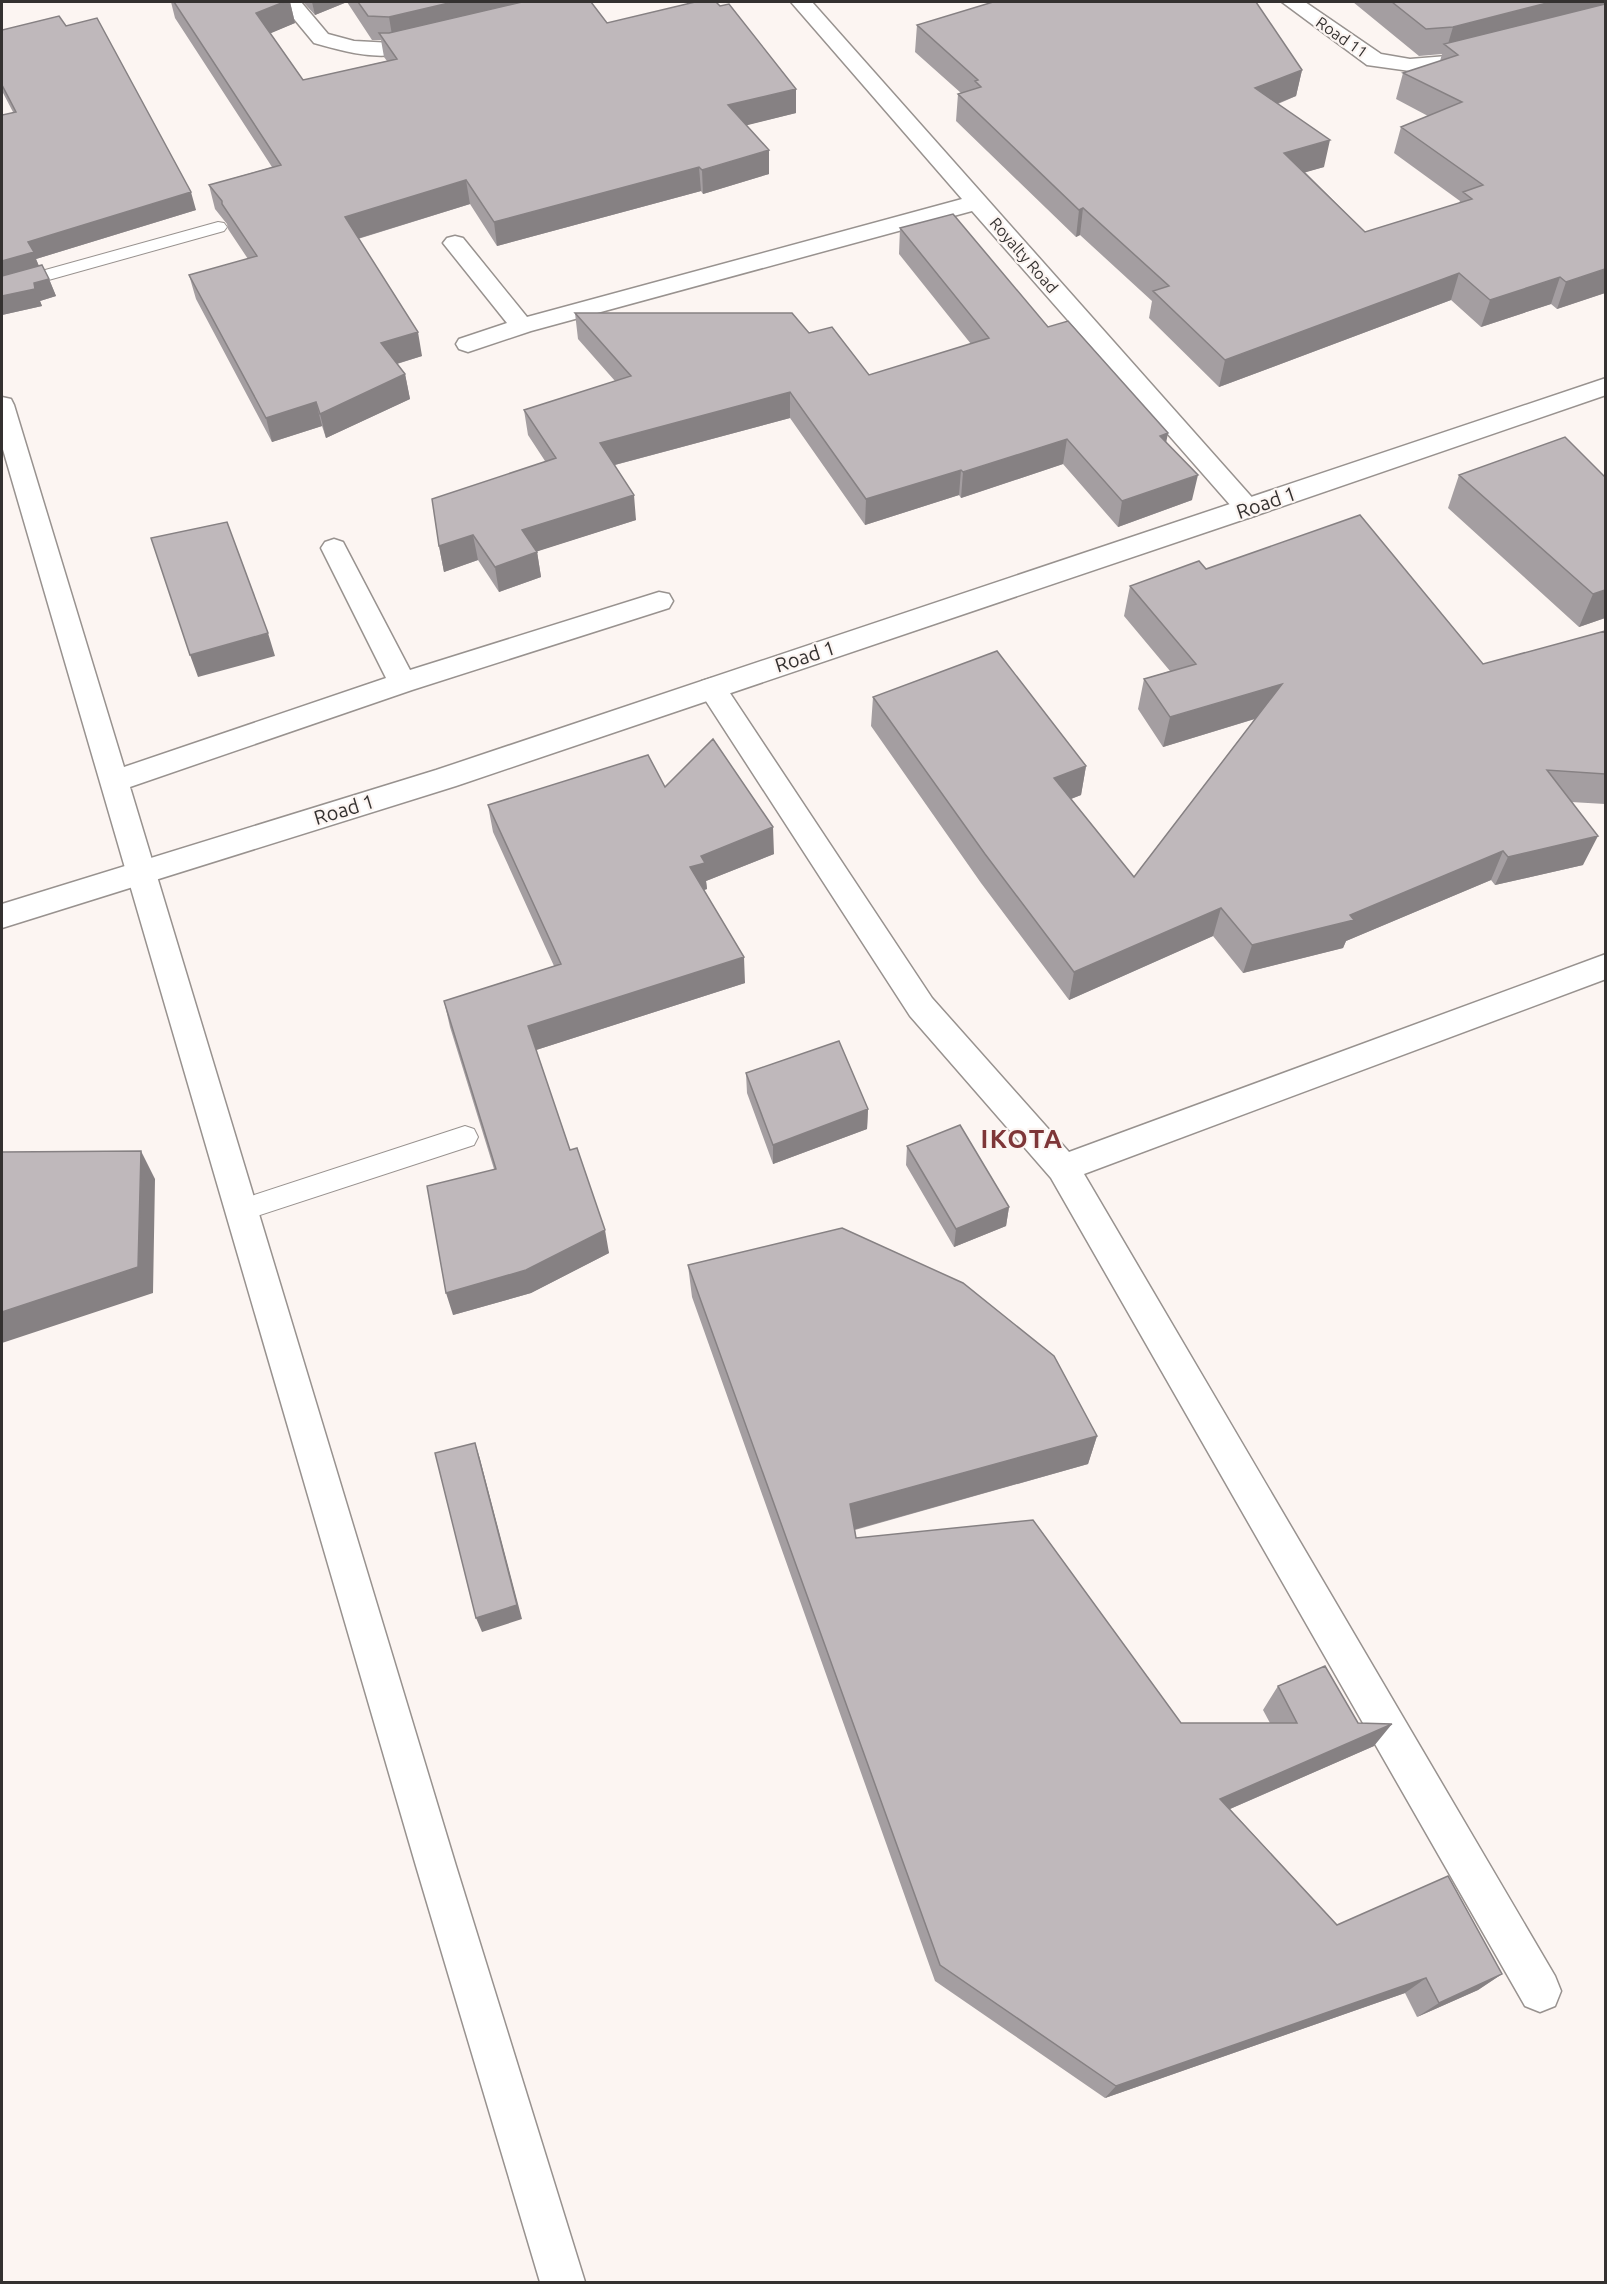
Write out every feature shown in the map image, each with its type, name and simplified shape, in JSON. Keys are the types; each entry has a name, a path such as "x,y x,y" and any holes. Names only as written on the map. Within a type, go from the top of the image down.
{"street":[{"path":"290,2 321,39 354,47 393,49 451,35"},
{"name":"Royalty Road","path":"801,2 1248,509"},
{"name":"Road 11","path":"1292,2 1375,60 1410,65 1447,62 1492,50"},
{"path":"468,344 522,326 978,202"},
{"path":"456,243 522,326"},
{"name":"Road 1","path":"2,916 446,777 1248,509 1605,386"},
{"path":"2,405 439,1877 563,2283"},
{"path":"334,548 402,683"},
{"path":"115,781 402,683 659,601"},
{"path":"712,688 921,1007 1063,1168 1540,1991"},
{"path":"1063,1168 1605,966"}],"lane":[{"path":"2,288 218,227"},
{"path":"242,1210 465,1137"}],"building":[{"path":"174,2 284,2 256,13 303,80 397,59 379,33 389,33 522,2 591,2 607,23 695,2 716,2 720,6 729,4 796,89 728,105 769,150 702,170 699,167 494,222 466,180 345,217 418,332 381,343 405,374 320,414 316,402 266,418 189,275 257,256 222,201 209,185 281,165"},
{"path":"358,2 453,2 389,17 368,16"},
{"path":"993,2 1256,2 1302,70 1255,88 1330,140 1284,153 1365,232 1472,199 1463,192 1483,185 1401,127 1462,102 1403,73 1458,55 1444,44 1605,4 1605,269 1566,282 1560,277 1490,300 1459,273 1225,360 1153,291 1169,286 1083,208 1079,210 958,94 981,87 975,81 978,80 917,25"},
{"path":"1392,2 1551,2 1453,27 1426,29"},
{"path":"59,16 66,26 97,18 191,192 28,242 34,252 2,261 2,115 16,112 2,85 2,30"},
{"path":"953,214 1048,327 1068,321 1168,433 1160,436 1198,475 1122,501 1067,439 963,472 961,470 866,499 790,392 600,443 634,495 522,530 537,552 495,567 473,535 439,546 432,499 556,458 524,410 631,376 575,313 792,313 809,333 832,327 869,375 989,338 900,228"},
{"path":"42,265 49,279 34,283 35,289 2,296 2,276"},
{"path":"1565,437 1605,477 1605,590 1593,594 1459,475"},
{"path":"1360,515 1483,664 1605,631 1605,774 1547,770 1598,836 1508,857 1503,851 1350,915 1354,920 1252,945 1221,908 1074,972 985,854 873,697 997,651 1086,766 1054,778 1134,877 1282,684 1170,717 1144,679 1196,664 1130,586 1199,561 1206,569"},
{"path":"227,522 268,633 190,655 151,538"},
{"path":"713,739 773,827 701,856 705,863 690,867 744,957 528,1026 570,1150 577,1148 605,1230 526,1270 446,1293 427,1186 496,1169 444,1001 561,964 488,805 648,755 665,787"},
{"path":"839,1041 868,1109 773,1145 746,1073"},
{"path":"960,1125 1009,1207 956,1229 907,1146"},
{"path":"141,1151 138,1267 2,1312 2,1152"},
{"path":"842,1228 963,1283 1054,1356 1097,1436 850,1504 856,1538 1033,1520 1181,1723 1297,1723 1278,1686 1325,1666 1358,1723 1392,1724 1220,1799 1337,1925 1448,1876 1502,1974 1439,2003 1426,1978 1116,2086 940,1965 688,1265"},
{"path":"475,1443 517,1605 476,1618 435,1453"}],"district":[{"name":"IKOTA","path":"1022,1138"}]}
